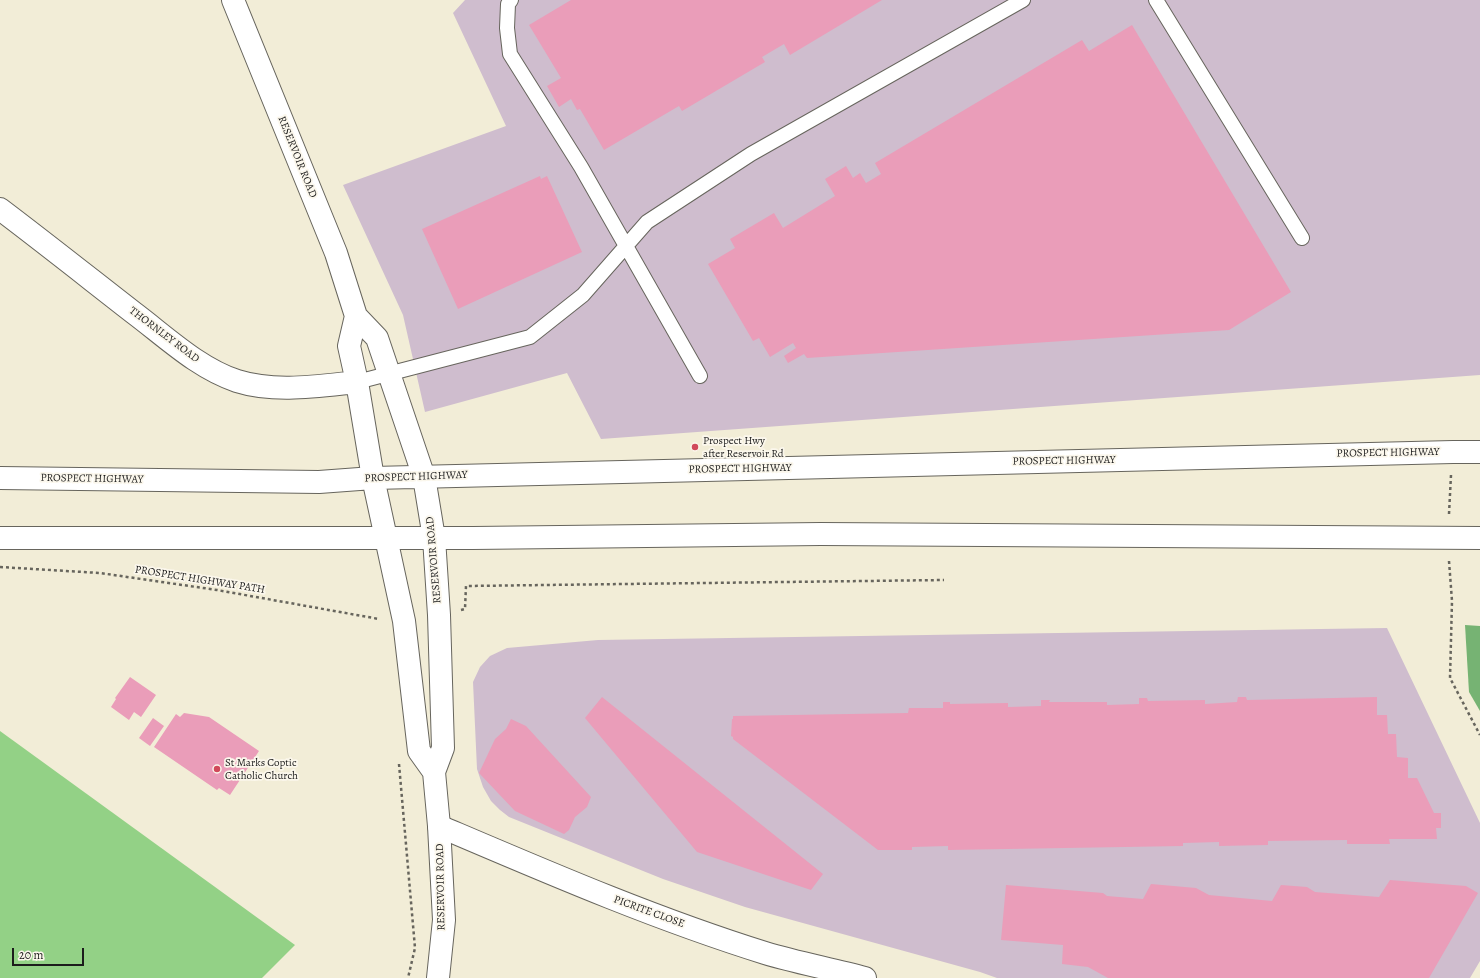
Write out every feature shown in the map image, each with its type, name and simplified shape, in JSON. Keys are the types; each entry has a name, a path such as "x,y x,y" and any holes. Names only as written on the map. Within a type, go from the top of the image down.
{"main road":[{"name":"RESERVOIR ROAD","path":"233,0 336,252 356,316 377,338 424,477 434,538 443,748 434,772 439,826 444,920 438,978"},
{"name":"THORNLEY ROAD","path":"0,209 172,343 213,370 238,381 266,386 294,387 357,382"},
{"path":"356,316 349,346 357,382 373,478 404,622 419,751 434,772"},
{"name":"PROSPECT HIGHWAY","path":"0,478 319,482 373,478 1480,452"},
{"path":"0,538 434,538 829,534 1480,538"},
{"name":"PICRITE CLOSE","path":"439,826 579,886 657,916 766,953 865,978"}],"lane":[{"path":"511,0 508,4 507,28 510,54 581,167 700,376"},
{"path":"357,382 530,337 583,295 647,222 751,154 1023,0"},
{"path":"1156,0 1302,238"}],"path":[{"path":"1453,452 1447,538 1452,602 1450,678 1480,735"},
{"name":"PROSPECT HIGHWAY PATH","path":"0,567 100,573 217,590 382,620"},
{"path":"466,609 466,586 944,580"},
{"path":"399,760 415,948 408,978"}],"shaded area":[{"path":"465,0 1480,0 1480,375 601,439 567,373 425,412 403,315 343,185 506,126 453,13"},
{"path":"1387,628 1480,823 1480,961 1470,978 997,978 745,907 663,879 509,817 491,801 483,787 477,769 473,682 480,667 490,656 507,648 598,640"}],"green space":[{"path":"1465,625 1480,626 1480,711 1469,692"},
{"path":"0,731 295,945 262,978 0,978"}],"building":[{"path":"571,0 882,0 790,55 784,44 762,57 765,62 682,111 679,106 604,150 580,109 577,110 571,99 559,107 547,86 561,78 529,25"},
{"path":"1132,25 1291,292 1229,330 807,358 804,354 788,363 784,356 796,348 793,343 770,357 759,338 753,341 708,264 735,248 730,239 774,213 783,228 835,196 825,179 846,166 853,178 860,173 866,183 881,174 875,163 1082,40 1089,51"},
{"path":"540,176 541,179 547,176 582,252 458,309 422,229"},
{"path":"130,677 156,695 141,717 134,712 129,720 111,707 116,699 115,698"},
{"path":"602,697 823,874 811,890 697,852 585,718"},
{"path":"1238,697 1246,697 1247,700 1377,697 1377,715 1387,715 1388,734 1396,734 1397,757 1408,758 1408,778 1417,778 1434,813 1441,813 1441,828 1436,828 1437,839 1389,839 1390,844 1347,844 1347,840 1268,841 1268,845 1219,846 1219,842 1183,843 1183,846 948,850 948,846 912,847 912,850 878,850 731,736 733,716 908,713 909,708 943,708 943,702 950,702 950,704 1008,703 1008,707 1041,706 1041,700 1050,700 1049,702 1107,702 1107,705 1139,704 1139,698 1147,698 1148,701 1205,700 1205,704 1237,702"},
{"name":"St Marks Coptic Catholic Church","path":"184,713 209,717 259,751 230,795 219,788 217,790 154,747 176,714 180,717"},
{"path":"153,718 164,726 150,746 139,738"},
{"path":"511,719 526,726 591,797 587,807 575,817 569,830 564,834 515,811 479,773 495,739 506,729"},
{"path":"1390,880 1466,886 1478,893 1429,978 1108,978 1088,967 1062,964 1063,945 1001,940 1006,885 1103,893 1107,896 1143,899 1151,884 1196,888 1209,895 1272,901 1281,885 1307,887 1315,892 1379,897"}],"place":[{"name":"Prospect Hwy after Reservoir Rd","path":"695,447"},
{"name":"St Marks Coptic Catholic Church","path":"217,769"}]}
